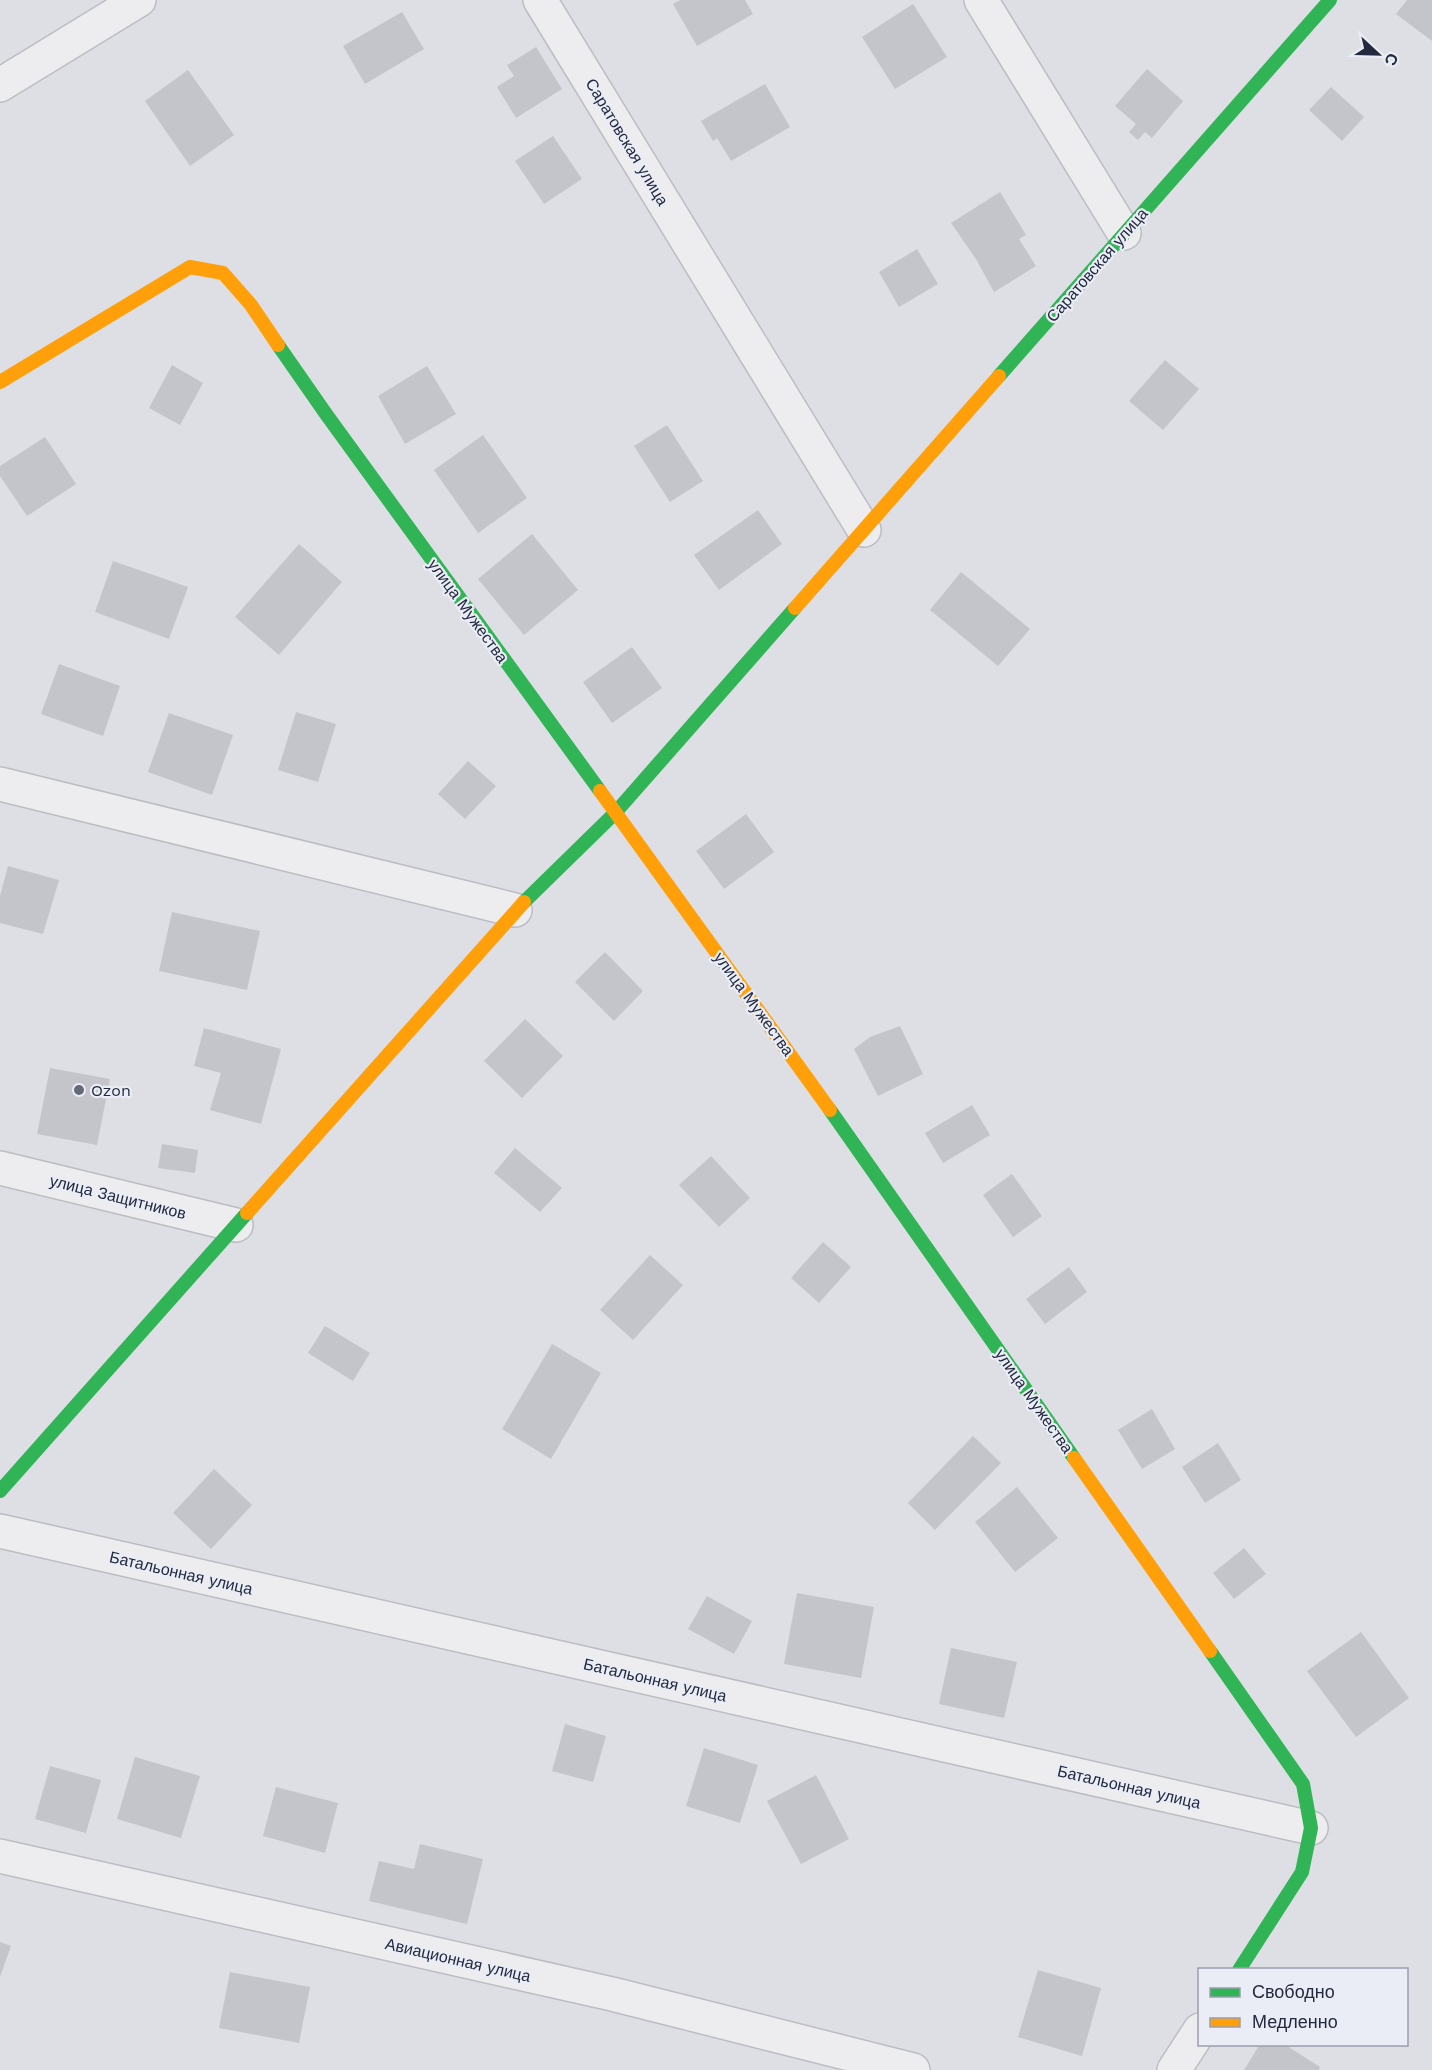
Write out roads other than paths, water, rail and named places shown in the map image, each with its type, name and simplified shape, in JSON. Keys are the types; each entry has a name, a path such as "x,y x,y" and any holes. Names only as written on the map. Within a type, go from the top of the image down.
{"street":[{"path":"0,85 139,0"},
{"name":"Саратовская улица","path":"540,0 864,530"},
{"path":"981,0 1124,233"},
{"name":"Саратовская улица","path":"0,1491 515,910 615,813 1330,0"},
{"name":"улица Мужества","path":"0,382 190,267 223,273 251,305 326,414 793,1058 1303,1784 1311,1828 1302,1872 1240,1968"},
{"path":"0,784 515,910"},
{"name":"улица Защитников","path":"0,1168 236,1225"},
{"name":"Батальонная улица","path":"0,1531 1311,1828"},
{"name":"Авиационная улица","path":"0,1856 612,1994 913,2070"},
{"path":"1174,2070 1198,2033"}],"place":[{"name":"Ozon","path":"79,1090"}]}
